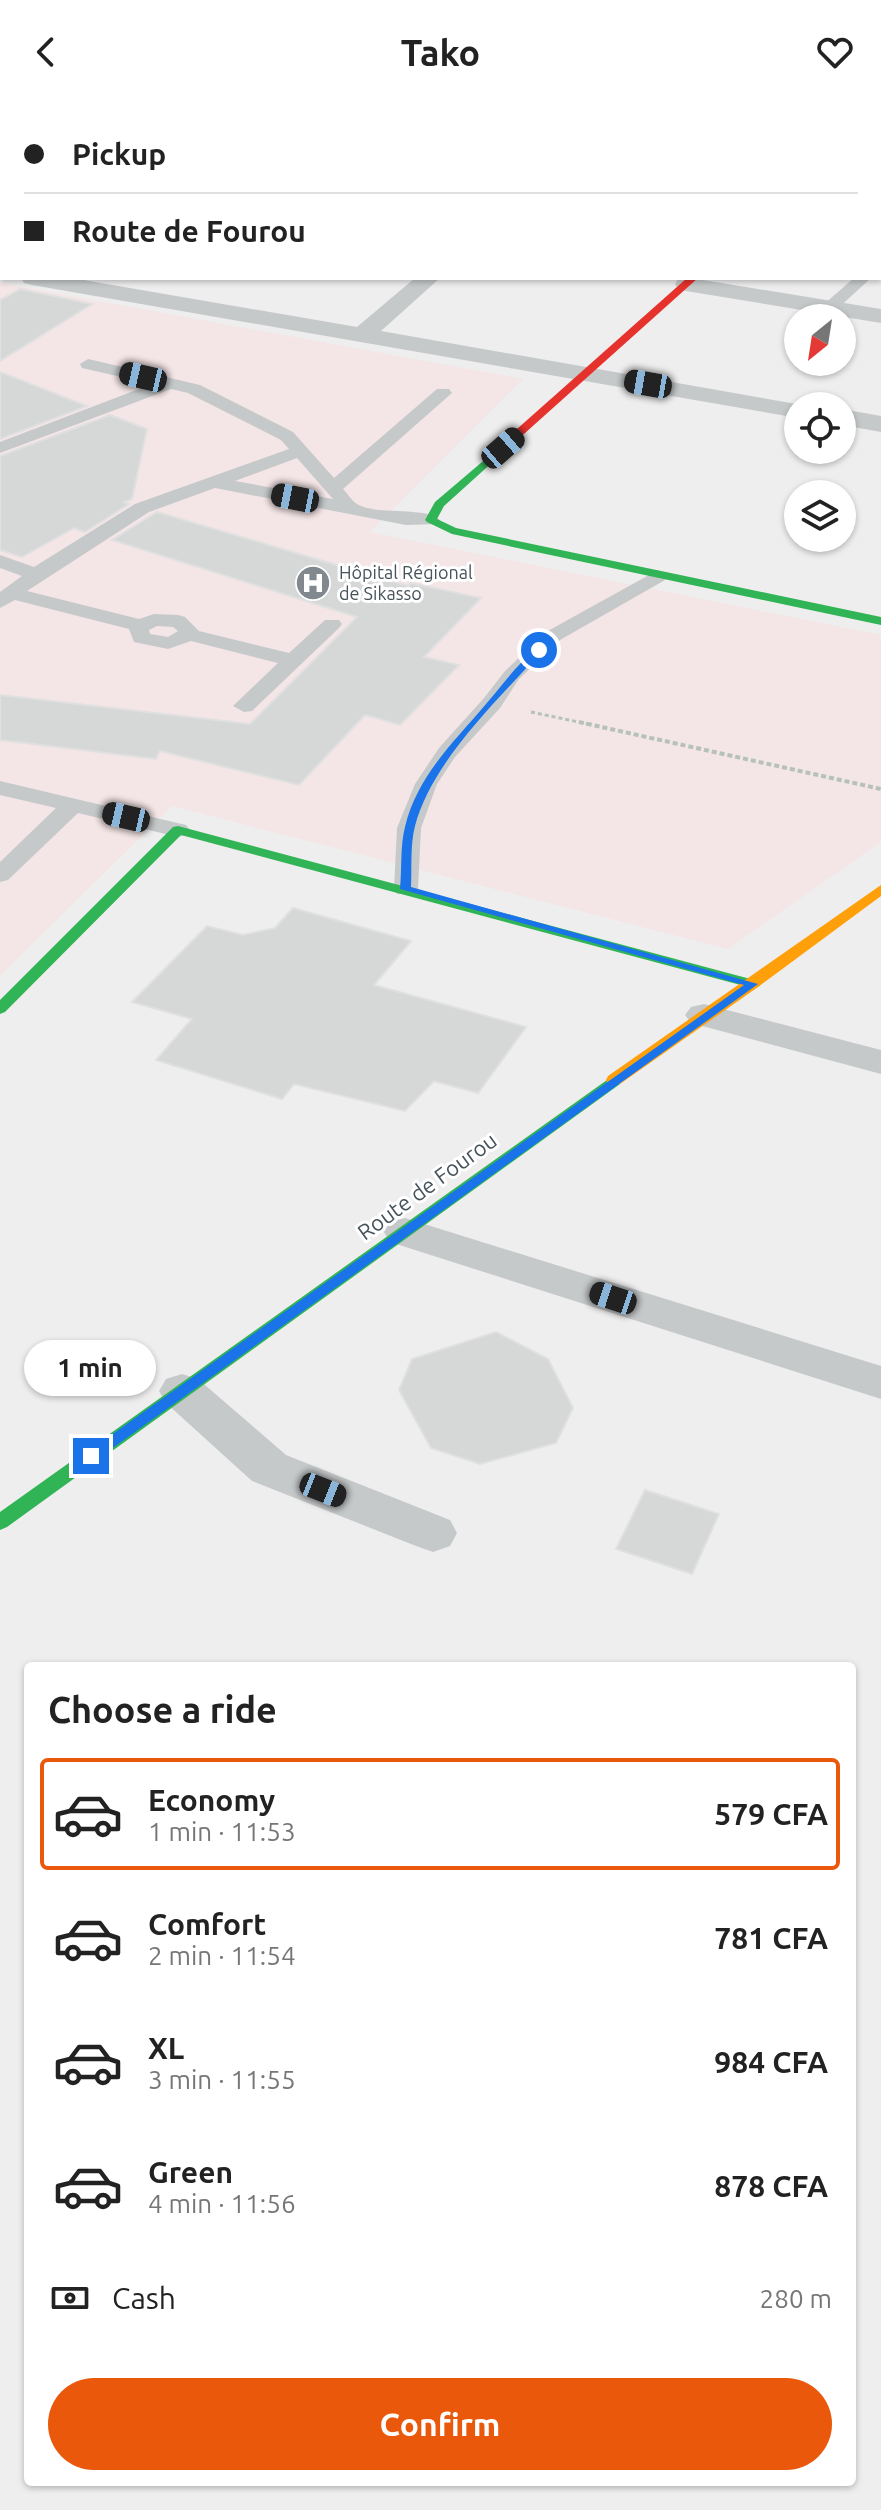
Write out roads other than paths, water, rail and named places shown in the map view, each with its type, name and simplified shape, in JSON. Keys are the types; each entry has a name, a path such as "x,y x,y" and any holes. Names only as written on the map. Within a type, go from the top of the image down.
{"street":[{"path":"43,280 784,408"},
{"path":"361,336 427,280"},
{"path":"808,304 690,281 439,504 431,520 452,531 881,621"},
{"path":"856,312 881,316"},
{"path":"856,420 881,424"},
{"path":"0,1009 178,830 753,984"},
{"name":"Route de Fourou","path":"0,1522 704,1015 753,984 881,889"},
{"path":"704,1015 881,1062"},
{"path":"405,1232 881,1383"},
{"path":"182,1391 269,1468 433,1533"}],"lane":[{"path":"834,304 861,280"},
{"path":"88,364 194,389 287,436 351,509"},
{"path":"0,448 171,383"},
{"path":"333,488 443,393"},
{"path":"6,598 36,574 142,508 300,451"},
{"path":"210,482 406,519 431,520"},
{"path":"0,561 36,574"},
{"path":"406,889 409,828 426,784 447,753 492,703 512,675 553,636 658,576"},
{"path":"6,598 141,626 141,638 154,643 179,641 188,634 293,660"},
{"path":"244,706 332,624"},
{"path":"0,788 178,830"},
{"path":"0,875 73,805"}],"place":[{"name":"Hôpital Régional de Sikasso","path":"313,583"}]}
